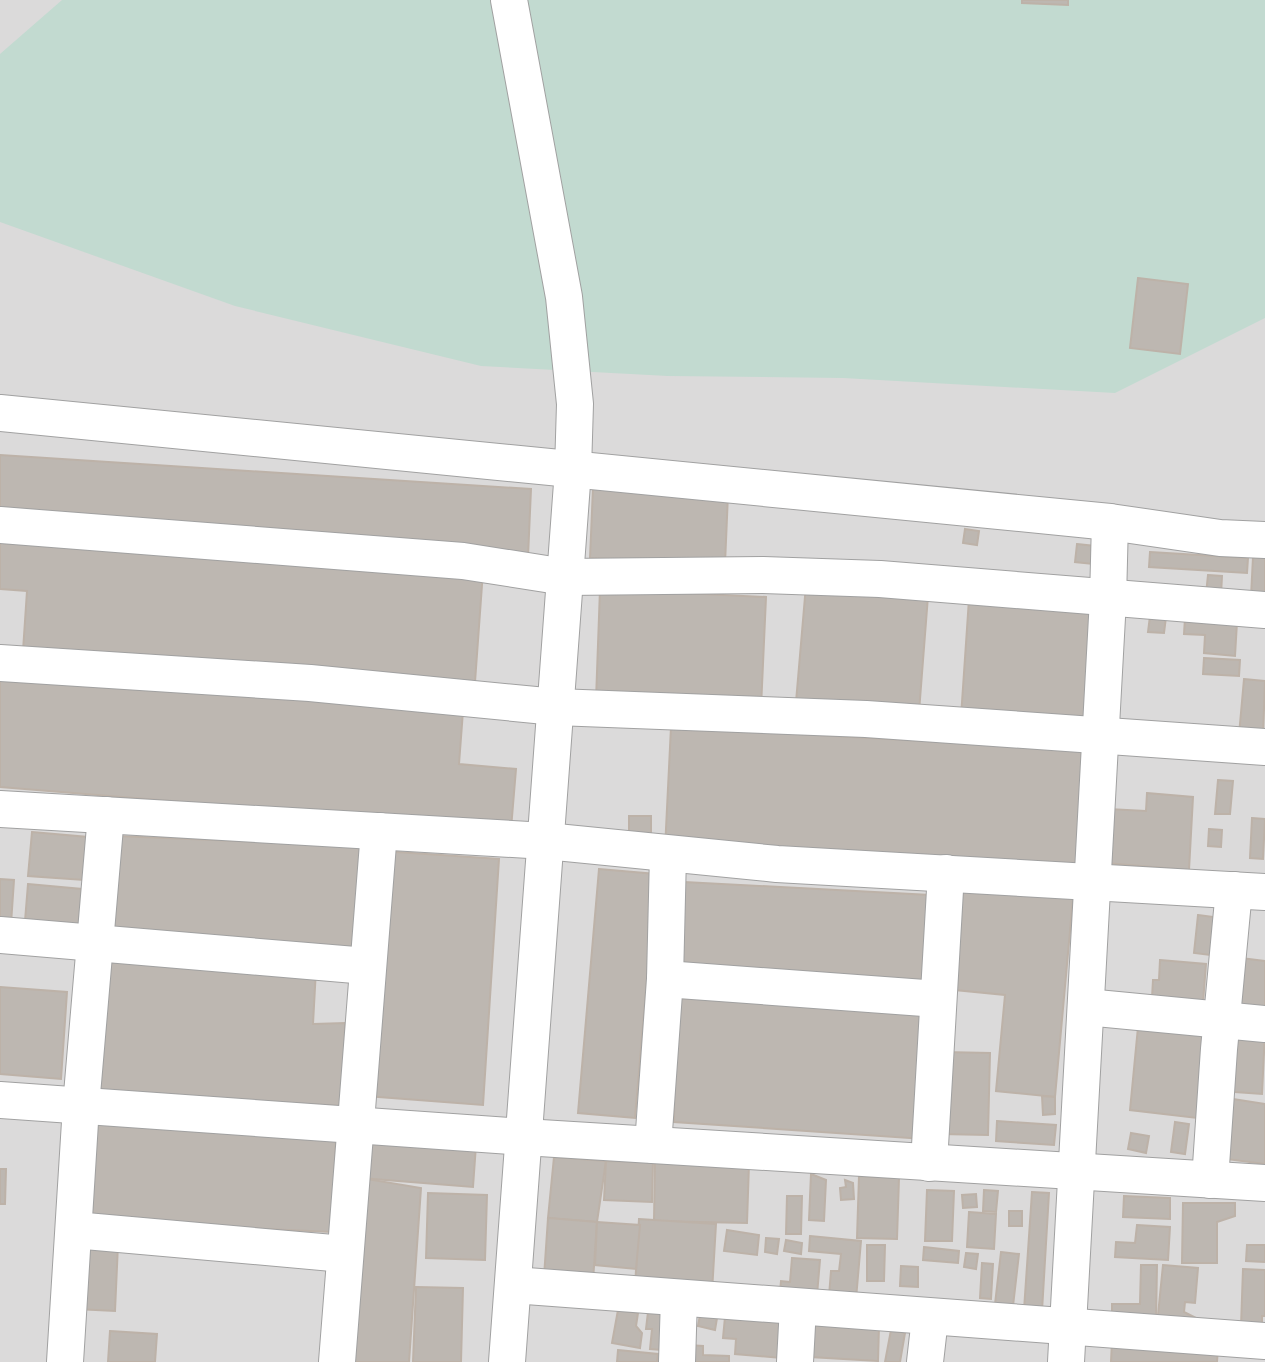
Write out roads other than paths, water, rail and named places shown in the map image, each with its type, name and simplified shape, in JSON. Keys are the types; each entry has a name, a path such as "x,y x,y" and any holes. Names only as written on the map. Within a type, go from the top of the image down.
{"street":[{"path":"507,1362 573,470 575,404 564,297 509,0"},
{"path":"0,413 1110,522 1220,538 1265,540"},
{"path":"1067,1345 1110,522"},
{"path":"0,525 463,561 565,577 763,575 868,579 1265,610"},
{"path":"0,663 310,683 556,707 866,719 1265,747"},
{"path":"0,809 546,841 777,864 1250,891 1222,1020 1210,1180"},
{"path":"65,1362 81,1106 106,815"},
{"path":"337,1362 379,831"},
{"path":"653,1145 665,979 668,855"},
{"path":"929,1163 946,873"},
{"path":"0,935 367,966"},
{"path":"665,979 938,999"},
{"path":"1086,1007 1265,1024"},
{"path":"0,1100 524,1137 1265,1183"},
{"path":"74,1230 344,1254"},
{"path":"513,1285 930,1318 1067,1345 1244,1347"},
{"path":"677,1362 679,1298"},
{"path":"795,1362 798,1307"},
{"path":"925,1362 930,1318"}]}
